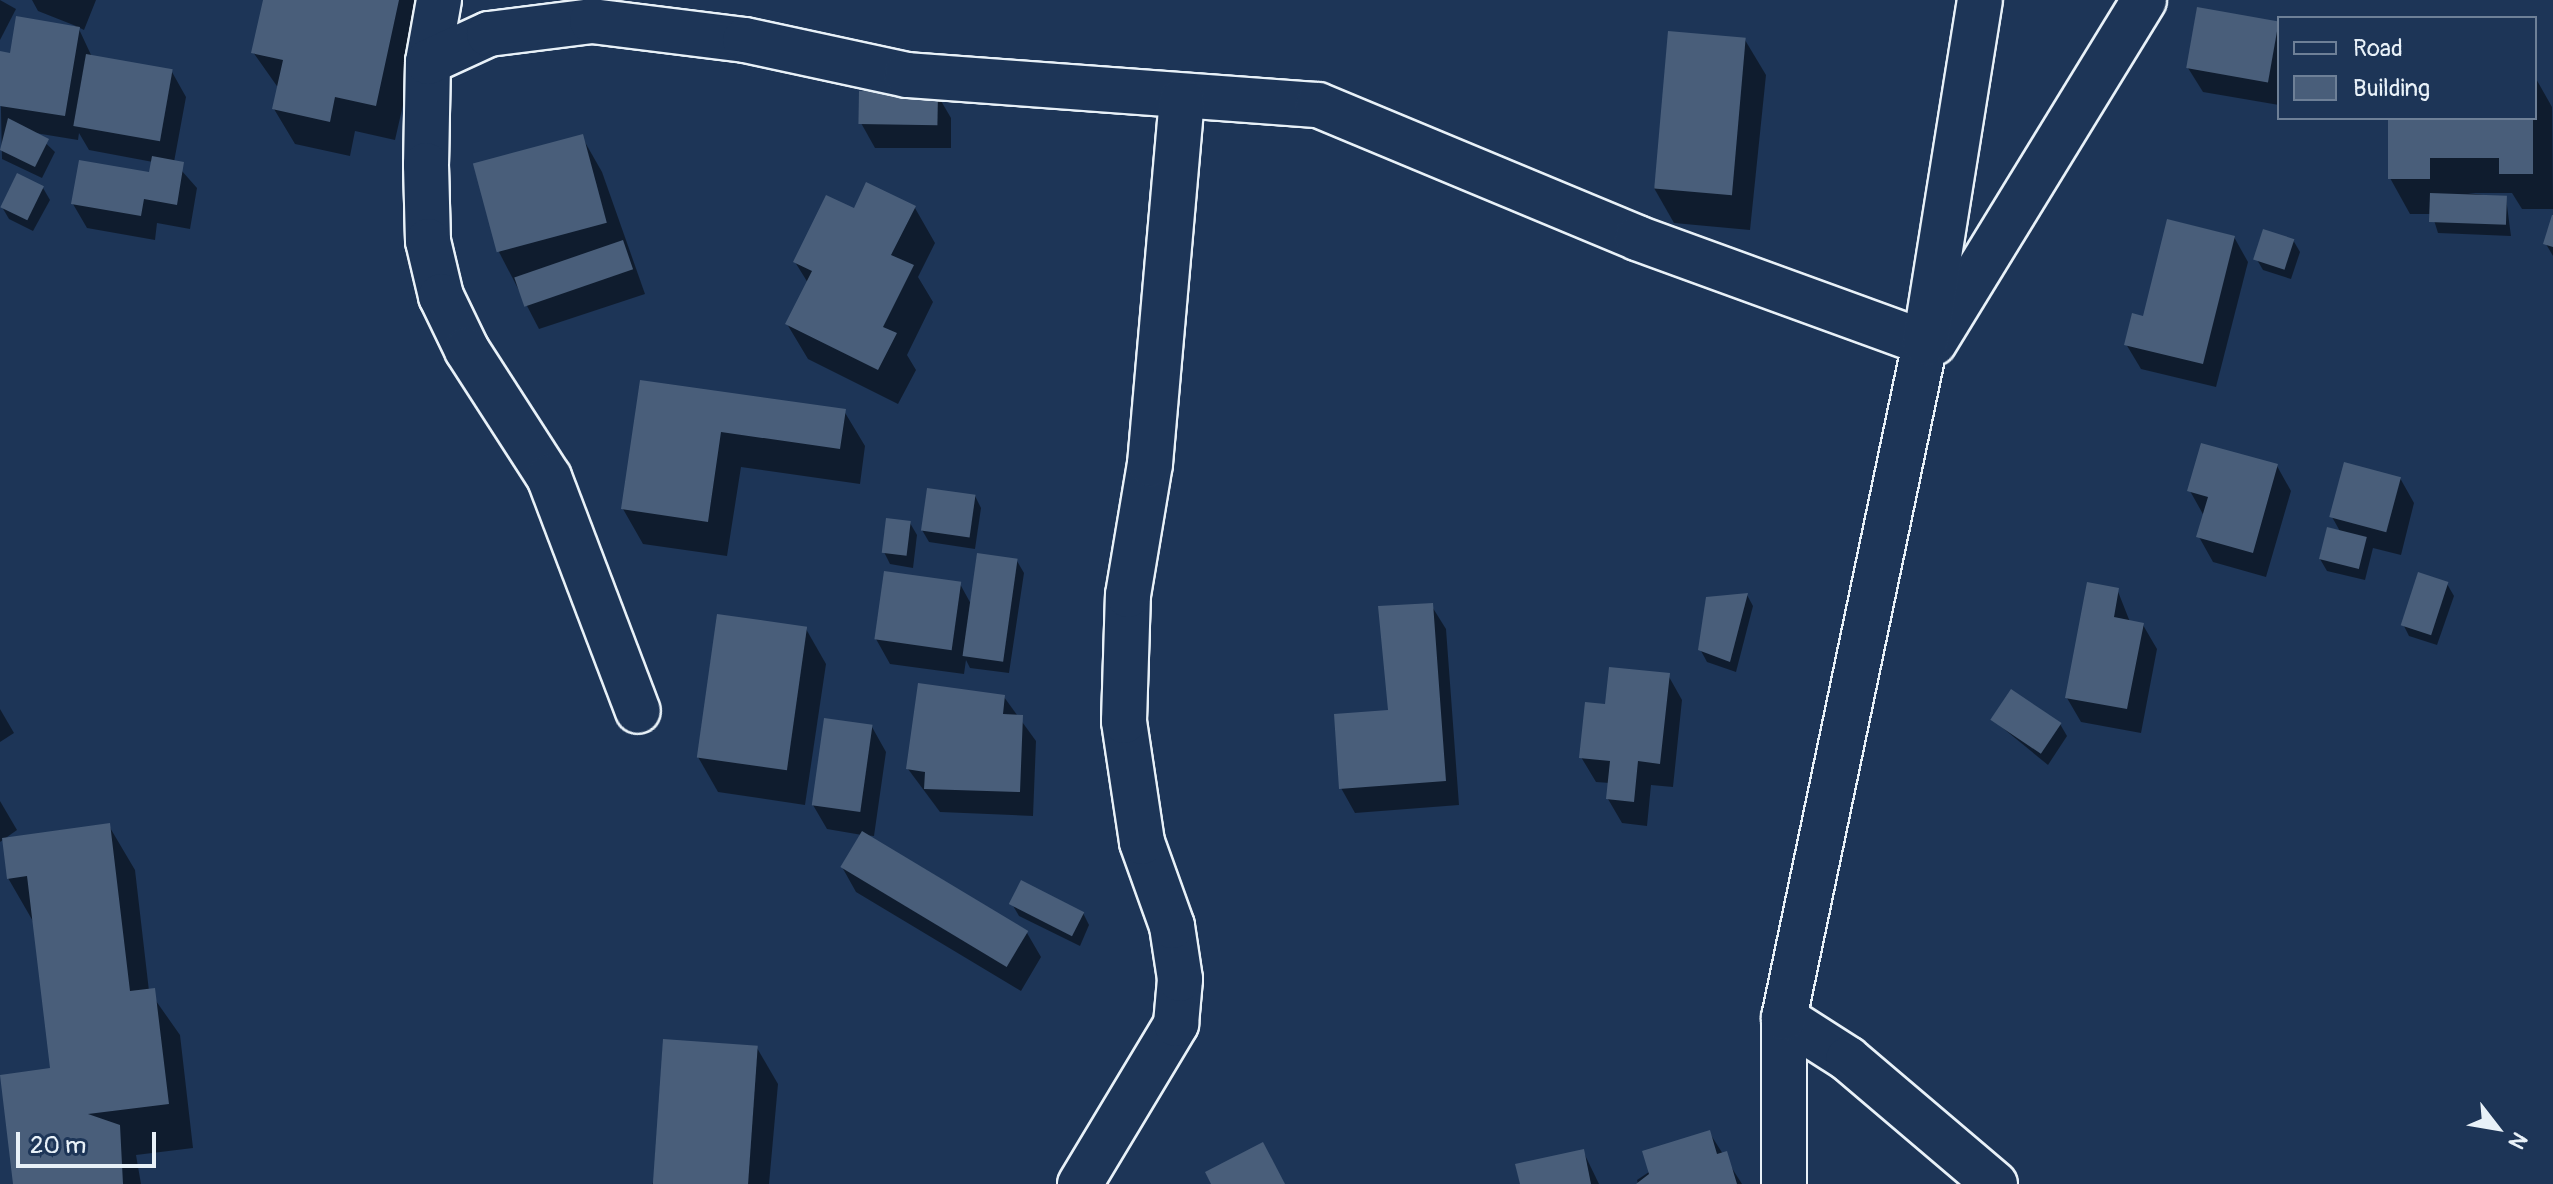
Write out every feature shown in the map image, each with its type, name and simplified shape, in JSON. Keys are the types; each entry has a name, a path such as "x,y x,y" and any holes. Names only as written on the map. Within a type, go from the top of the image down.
{"street":[{"path":"439,0 428,62 428,241 441,296 467,350 549,477 638,711"},
{"path":"1784,1184 1784,1018 1922,354 1980,0"},
{"path":"1922,354 2144,0"},
{"path":"428,62 489,34 592,21 745,40 907,75 1182,100 1318,105 1922,354"},
{"path":"1080,1184 1176,1024 1180,979 1172,926 1142,842 1124,721 1128,595 1150,464 1182,100"},
{"path":"1784,1018 1848,1059 1995,1184"}],"building":[{"path":"263,0 399,0 376,106 335,97 330,122 272,109 283,60 251,53"},
{"path":"2197,7 2277,21 2268,82 2186,68"},
{"path":"16,16 80,27 65,116 0,106 0,51 10,53"},
{"path":"1668,31 1746,38 1732,195 1654,188"},
{"path":"86,54 173,69 160,141 73,126"},
{"path":"859,91 938,92 937,125 858,124"},
{"path":"8,118 49,139 35,167 0,150"},
{"path":"2388,120 2533,120 2533,174 2499,174 2499,158 2430,158 2430,179 2388,179"},
{"path":"583,134 607,223 497,252 473,164"},
{"path":"152,156 184,162 177,205 144,199 141,216 71,204 79,160 149,172"},
{"path":"17,173 44,186 27,220 0,207"},
{"path":"866,182 916,206 891,255 914,265 883,327 897,333 878,370 785,324 812,271 793,262 826,195 854,208"},
{"path":"2430,193 2507,196 2506,225 2429,222"},
{"path":"2553,215 2553,247 2543,244"},
{"path":"2167,219 2235,236 2203,364 2124,345 2132,313 2143,316"},
{"path":"2263,229 2294,239 2284,270 2253,259"},
{"path":"623,240 633,269 524,307 514,277"},
{"path":"640,380 846,409 840,449 721,432 708,522 621,509"},
{"path":"2201,443 2278,464 2253,553 2196,537 2208,497 2187,491"},
{"path":"2344,462 2401,477 2386,532 2329,517"},
{"path":"927,488 976,495 970,537 921,531"},
{"path":"886,518 911,521 907,556 882,553"},
{"path":"2327,527 2367,537 2359,569 2319,559"},
{"path":"977,553 1018,559 1003,662 963,656"},
{"path":"884,571 961,582 952,650 874,639"},
{"path":"2418,572 2448,582 2431,635 2401,625"},
{"path":"2087,582 2119,588 2114,617 2144,623 2127,709 2065,698"},
{"path":"1748,593 1730,662 1698,650 1706,597"},
{"path":"1433,603 1446,781 1339,789 1334,714 1388,710 1378,606"},
{"path":"717,614 807,627 787,770 697,758"},
{"path":"1609,667 1670,673 1660,764 1638,761 1634,802 1606,799 1610,761 1579,758 1585,702 1605,704"},
{"path":"918,683 1005,695 1003,714 1023,715 1020,792 924,789 925,772 906,769"},
{"path":"2011,689 2062,723 2041,754 1990,720"},
{"path":"824,718 873,725 860,812 812,805"},
{"path":"110,823 130,991 155,988 169,1104 88,1114 120,1125 123,1184 13,1184 0,1075 50,1068 27,876 7,879 2,838"},
{"path":"862,831 1028,931 1007,967 840,867"},
{"path":"1021,880 1084,912 1072,936 1009,904"},
{"path":"663,1039 758,1046 748,1184 653,1184"},
{"path":"1710,1130 1717,1154 1727,1151 1737,1184 1636,1184 1649,1174 1642,1151"},
{"path":"1263,1142 1285,1184 1211,1184 1205,1172"},
{"path":"1584,1149 1591,1184 1520,1184 1515,1164"}]}
